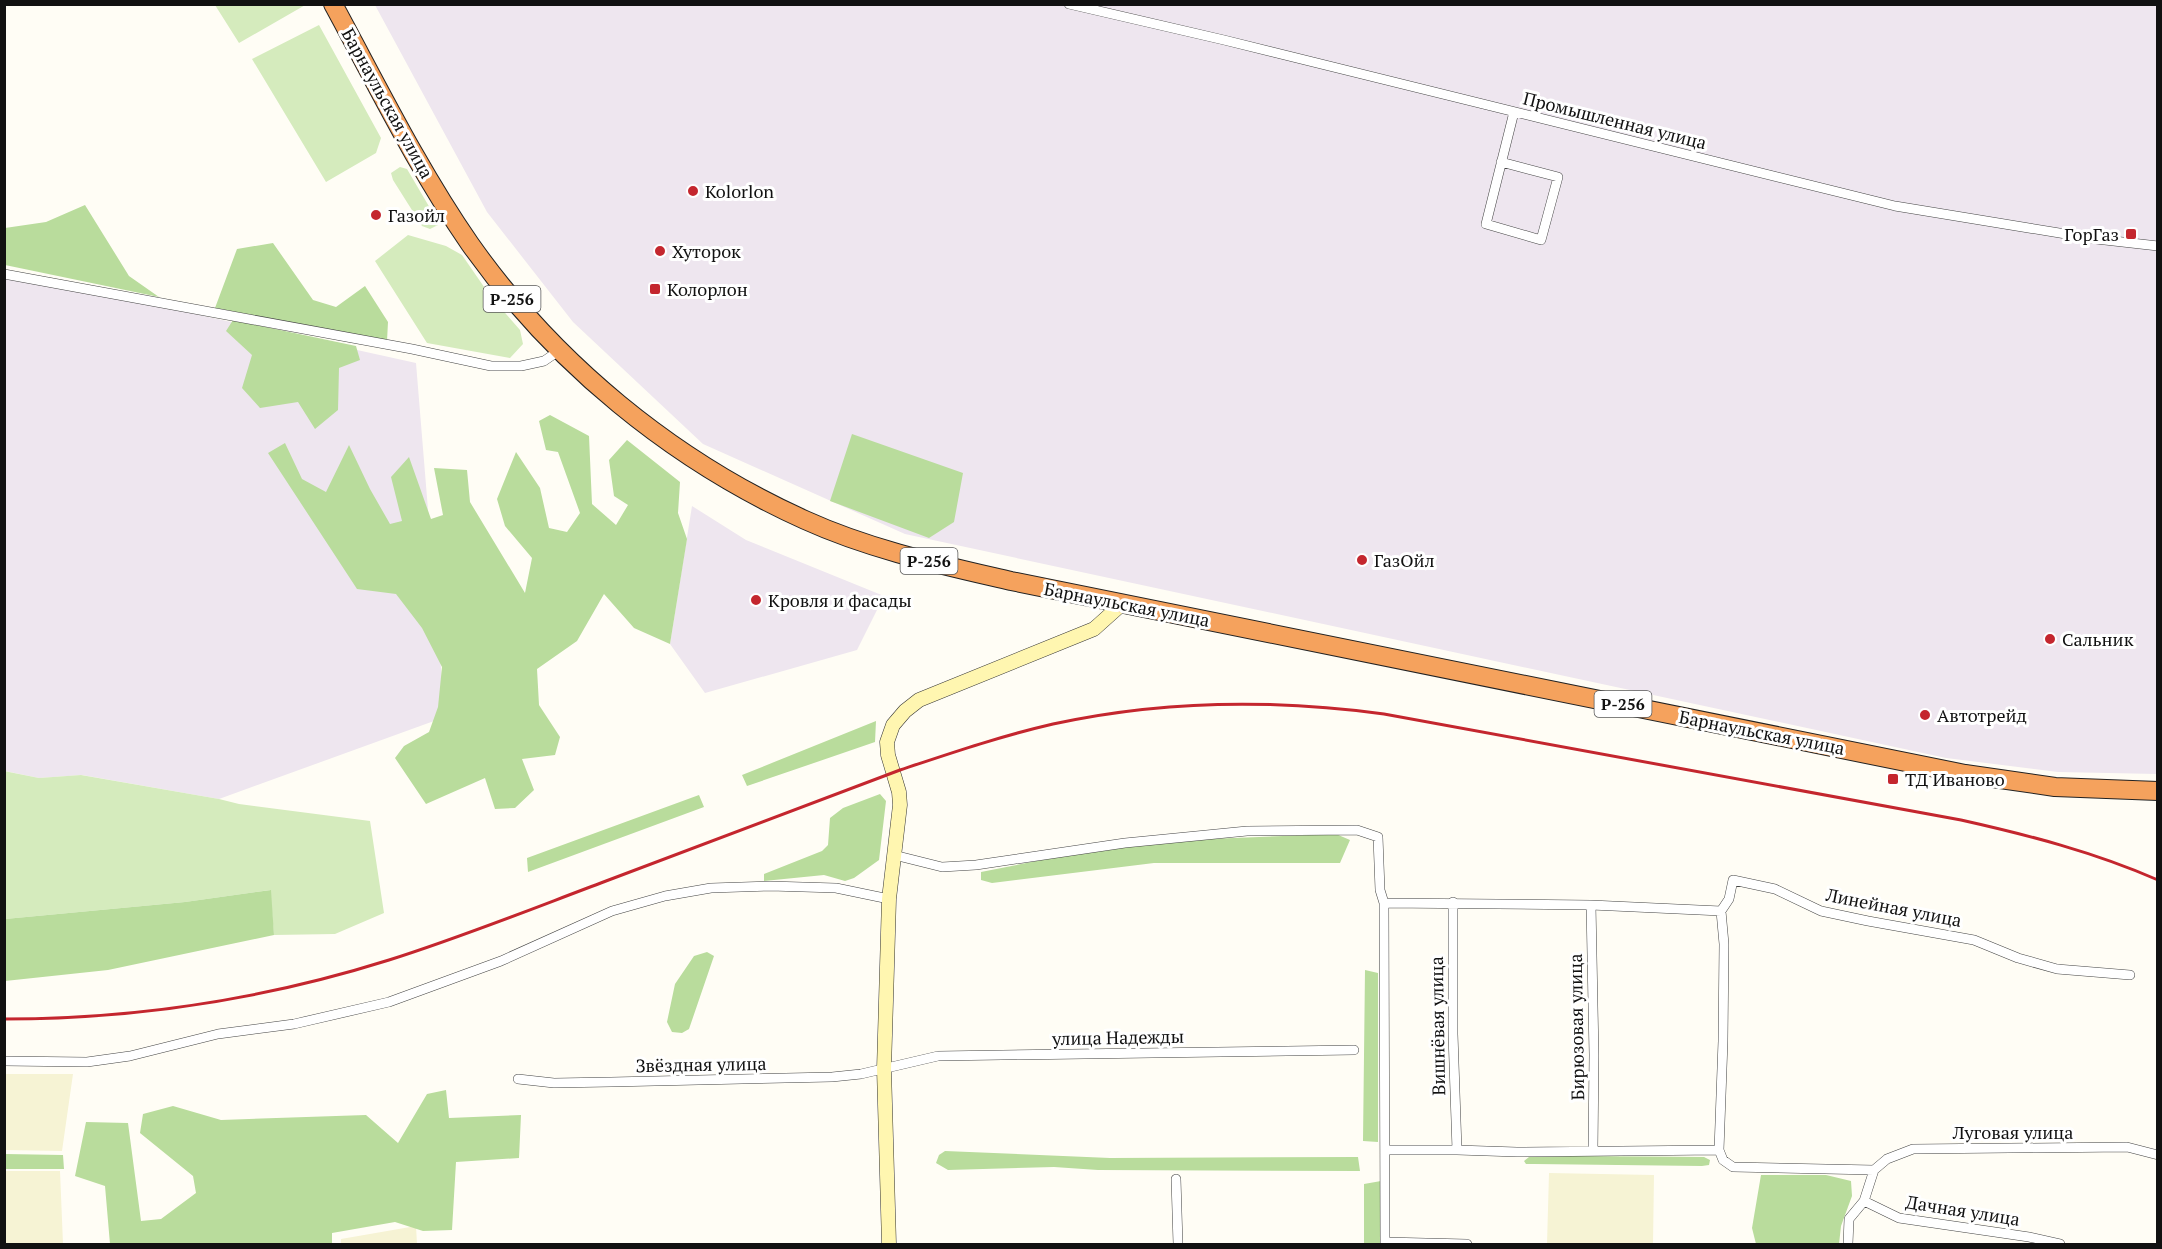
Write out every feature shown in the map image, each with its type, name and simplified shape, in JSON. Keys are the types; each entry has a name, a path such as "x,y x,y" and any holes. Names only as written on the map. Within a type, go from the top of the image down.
{"highway":[{"name":"Барнаульская улица","path":"333,4 425,171 457,224 517,305 560,350 616,401 673,445 744,490 807,521 896,553 1011,580 1965,774 2055,787 2157,791"}],"street":[{"name":"Промышленная улица","path":"1069,4 1224,40 1895,206 2096,239 2157,246"},
{"path":"1502,162 1558,177 1541,240 1486,224 1514,112"},
{"path":"4,274 412,349 490,366 521,366 544,361 560,350"},
{"path":"889,1245 884,1069 889,899 900,805 899,792 888,755 887,741 893,725 919,700 1094,629 1123,603"},
{"path":"894,855 942,867 976,865 1125,843 1247,831 1356,830 1378,837 1380,890 1384,903 1385,1243 1467,1245"},
{"name":"Линейная улица","path":"1721,910 1730,899 1733,880 1748,882 1775,889 1821,911 1974,940 2018,958 2057,969 2130,975"},
{"path":"4,1061 87,1062 130,1056 218,1034 294,1024 389,1002 501,961 612,911 665,896 711,888 770,886 836,888 889,899"},
{"name":"Вишнёвая улица","path":"1453,902 1453,1034 1457,1150"},
{"path":"1384,903 1591,904 1721,910 1724,944 1719,1150 1724,1160 1732,1167 1874,1170 1864,1201 1849,1219 1848,1245"},
{"name":"Бирюзовая улица","path":"1591,904 1593,1150"},
{"name":"улица Надежды","path":"884,1069 938,1056 1354,1050"},
{"name":"Звёздная улица","path":"518,1079 554,1083 734,1080 832,1077 884,1069"},
{"name":"Луговая улица","path":"1874,1170 1887,1159 1913,1149 2127,1147 2157,1155"},
{"path":"1385,1150 1517,1152 1719,1150"},
{"path":"1176,1179 1178,1245"},
{"name":"Дачная улица","path":"1864,1201 1899,1218 2060,1245"}],"shaded area":[{"path":"375,5 2157,5 2157,774 2058,772 1946,758 905,534 703,444 573,322 487,212"},
{"path":"5,272 416,363 445,717 219,799 82,775 39,778 5,771"},
{"path":"692,506 746,540 884,596 857,650 705,693 670,644"},
{"path":"5,1074 73,1074 62,1151 5,1150"},
{"path":"5,1171 60,1171 63,1244 5,1244"},
{"path":"1549,1173 1654,1175 1653,1244 1547,1244"},
{"path":"416,1226 417,1244 341,1244 341,1239"}],"green space":[{"path":"215,4 307,4 239,43 215,5"},
{"path":"319,25 381,138 376,153 326,182 252,59"},
{"path":"400,167 407,169 438,225 430,229 422,226 393,180 391,173"},
{"path":"85,205 129,276 159,297 5,265 5,228 46,222"},
{"path":"408,235 446,246 462,255 491,297 520,330 523,344 510,358 427,343 375,261"},
{"path":"273,243 313,300 336,307 365,286 388,322 387,341 215,308 237,249"},
{"path":"233,320 356,346 360,360 339,368 338,410 315,429 298,402 260,408 242,388 252,355 226,331"},
{"path":"550,415 589,436 592,504 616,525 628,505 614,496 609,460 627,440 680,482 678,513 687,539 670,644 634,628 604,594 577,641 537,669 539,705 560,737 555,755 522,759 534,790 515,808 495,809 485,778 426,804 395,758 404,746 429,732 438,707 442,667 422,628 396,594 357,589 268,453 285,443 302,479 326,492 349,445 390,524 402,521 391,477 409,457 431,519 443,515 434,468 467,470 470,502 525,593 532,558 505,526 497,499 516,452 540,488 549,528 567,532 580,513 558,452 546,450 539,421"},
{"path":"852,434 963,473 954,522 929,538 830,501"},
{"path":"876,721 875,742 747,786 742,775"},
{"path":"4,771 39,778 81,775 239,804 370,821 384,913 335,934 274,935 270,890 185,902 5,919"},
{"path":"880,794 886,801 879,860 854,878 845,881 824,875 764,881 764,874 822,851 828,845 830,818 843,808"},
{"path":"699,795 704,807 528,872 527,858"},
{"path":"1336,834 1350,840 1340,863 1154,863 992,883 981,880 981,872 1132,842"},
{"path":"271,890 274,935 108,970 5,981 5,919 185,902"},
{"path":"707,952 714,956 689,1029 682,1033 672,1032 667,1022 675,984 694,956"},
{"path":"1365,970 1378,973 1378,1142 1363,1141"},
{"path":"446,1090 449,1118 521,1115 519,1158 456,1162 452,1230 423,1231 395,1222 332,1233 332,1244 110,1244 105,1186 75,1176 86,1122 128,1123 141,1221 161,1219 196,1193 193,1176 140,1133 143,1114 173,1106 221,1120 366,1115 398,1143 427,1094"},
{"path":"945,1151 1110,1158 1358,1157 1360,1171 1098,1170 1054,1167 948,1170 936,1163 939,1155"},
{"path":"5,1154 63,1155 64,1169 5,1169"},
{"path":"1529,1157 1704,1157 1710,1160 1709,1165 1702,1166 1526,1164 1524,1161"},
{"path":"1761,1175 1826,1175 1851,1181 1852,1196 1841,1226 1839,1244 1756,1244 1752,1228"},
{"path":"1381,1181 1381,1244 1364,1244 1364,1184"}],"railway":[{"path":"4,1019 150,1011 247,996 342,974 471,932 900,770 957,751 1053,724 1094,716 1177,706 1259,704 1384,714 1961,820 2061,845 2158,880"}],"place":[{"name":"Kolorlon","path":"693,191"},
{"name":"Газойл","path":"376,215"},
{"name":"ГорГаз","path":"2131,234"},
{"name":"Хуторок","path":"660,251"},
{"name":"Колорлон","path":"655,289"},
{"name":"ГазОйл","path":"1362,560"},
{"name":"Кровля и фасады","path":"756,600"},
{"name":"Сальник","path":"2050,639"},
{"name":"Автотрейд","path":"1925,715"},
{"name":"ТД Иваново","path":"1893,779"}]}
